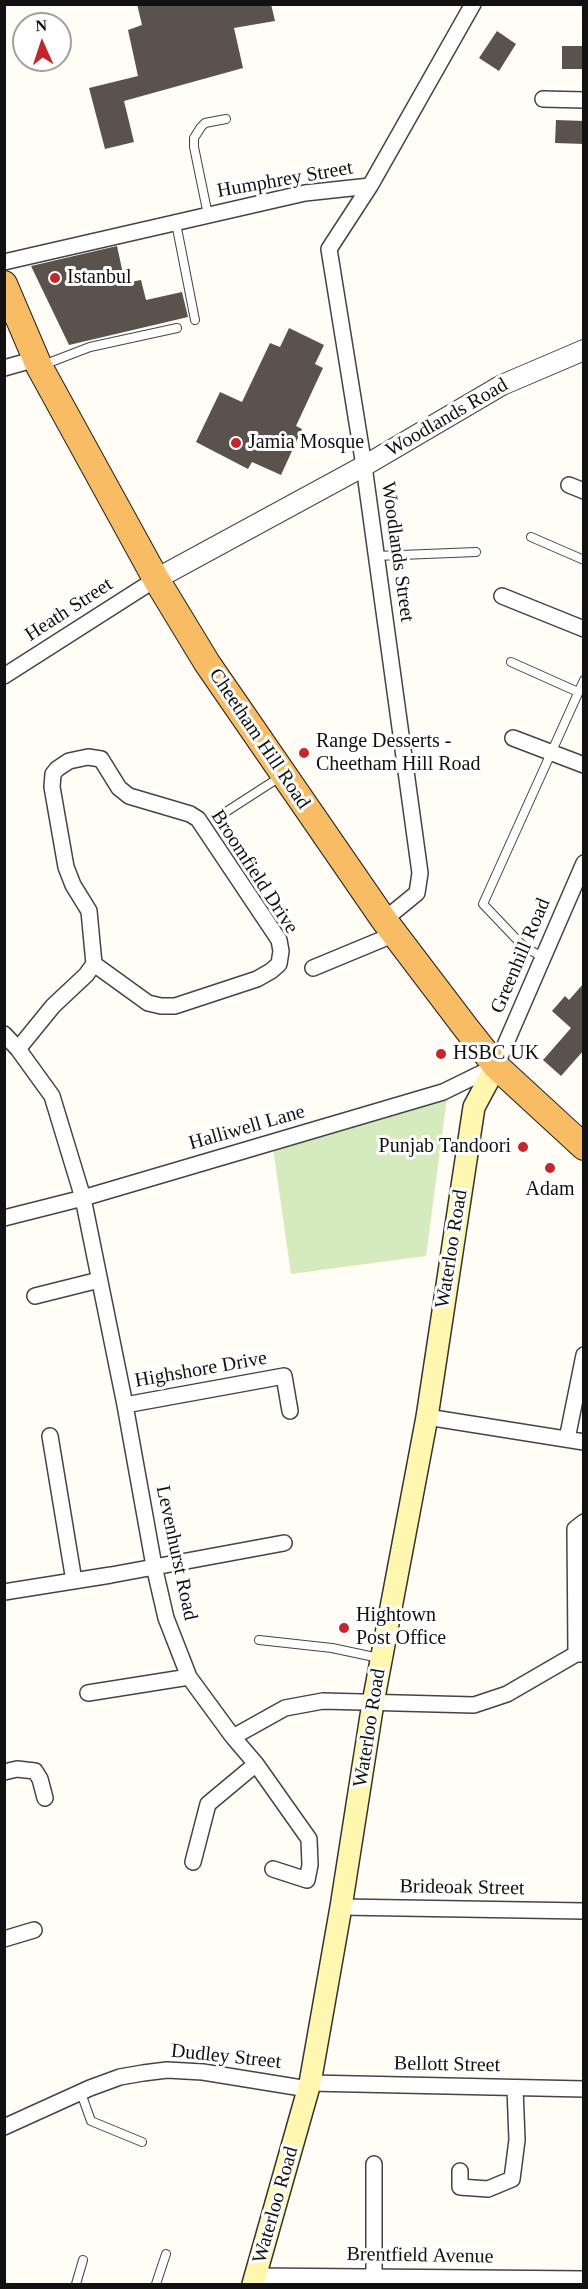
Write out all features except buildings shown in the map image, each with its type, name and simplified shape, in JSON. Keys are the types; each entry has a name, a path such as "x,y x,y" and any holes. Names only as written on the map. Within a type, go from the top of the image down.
{"highway":[{"name":"Cheetham Hill Road","path":"4,284 38,363 156,579 207,663 389,927 496,1066 584,1146"}],"main road":[{"name":"Waterloo Road","path":"254,2280 309,2086 341,1907 373,1703 427,1417 474,1107 496,1066"}],"street":[{"name":"Humphrey Street","path":"4,262 304,194 370,186 472,4"},
{"path":"543,99 584,100"},
{"name":"Woodlands Street","path":"313,968 389,927 417,893 420,873 364,466 329,249 370,186"},
{"name":"Woodlands Road","path":"156,579 364,466 502,385 584,350"},
{"path":"4,368 38,363"},
{"name":"Heath Street","path":"4,676 156,579"},
{"path":"502,596 584,629"},
{"path":"513,738 584,765"},
{"name":"Broomfield Drive","path":"88,758 101,759 119,788 129,796 190,814 198,819 279,940 281,951 279,964 257,979 175,1006 148,1003 94,964 89,911 66,867 51,787 53,774 57,769 69,761 88,758"},
{"name":"Greenhill Road","path":"496,1066 543,957 577,896 584,863"},
{"path":"18,1049 53,1006 86,975 94,964"},
{"name":"Levenhurst Road","path":"4,1034 18,1049 52,1096 82,1198 166,1618 189,1677 256,1764 309,1839 310,1865 307,1880 273,1869"},
{"name":"Halliwell Lane","path":"4,1218 82,1198 443,1092 496,1066"},
{"path":"35,1296 99,1280"},
{"path":"567,1439 584,1355"},
{"name":"Highshore Drive","path":"125,1405 284,1376 290,1410"},
{"path":"427,1417 584,1442"},
{"path":"50,1436 74,1581"},
{"path":"233,1737 285,1708 305,1703 340,1700 474,1705 507,1694 580,1654 575,1529 584,1522"},
{"path":"4,1592 284,1543"},
{"path":"88,1693 189,1677"},
{"path":"193,1862 208,1804 256,1764"},
{"path":"4,1772 17,1769 35,1771 40,1779 45,1798"},
{"name":"Brideoak Street","path":"341,1907 584,1911"},
{"path":"4,1939 34,1930"},
{"name":"Dudley Street","path":"4,2127 120,2077 167,2070 203,2072 309,2086"},
{"name":"Bellott Street","path":"309,2086 584,2089"},
{"path":"460,2170 460,2187 488,2189 512,2179 517,2140 515,2088"},
{"path":"374,2164 374,2277"},
{"name":"Brentfield Avenue","path":"254,2280 374,2277 575,2281"}],"lane":[{"path":"208,215 194,138 205,123 226,119"},
{"path":"176,223 195,320"},
{"path":"38,363 90,347 177,328"},
{"path":"531,537 584,560"},
{"path":"376,556 476,552"},
{"path":"511,662 578,692"},
{"path":"543,957 524,947 483,904 584,680"},
{"path":"218,817 283,775"},
{"path":"259,1640 333,1648 381,1659"},
{"path":"81,2093 91,2121 142,2142"},
{"path":"156,2284 166,2254"},
{"path":"76,2284 83,2260"}],"green space":[{"path":"447,1098 426,1256 291,1274 273,1148"}],"place":[{"name":"Istanbul","path":"55,278"},
{"name":"Jamia Mosque","path":"236,443"},
{"name":"Range Desserts - Cheetham Hill Road","path":"304,753"},
{"name":"HSBC UK","path":"441,1054"},
{"name":"Punjab Tandoori","path":"523,1147"},
{"name":"Adam","path":"550,1168"},
{"name":"Hightown Post Office","path":"344,1628"}]}
